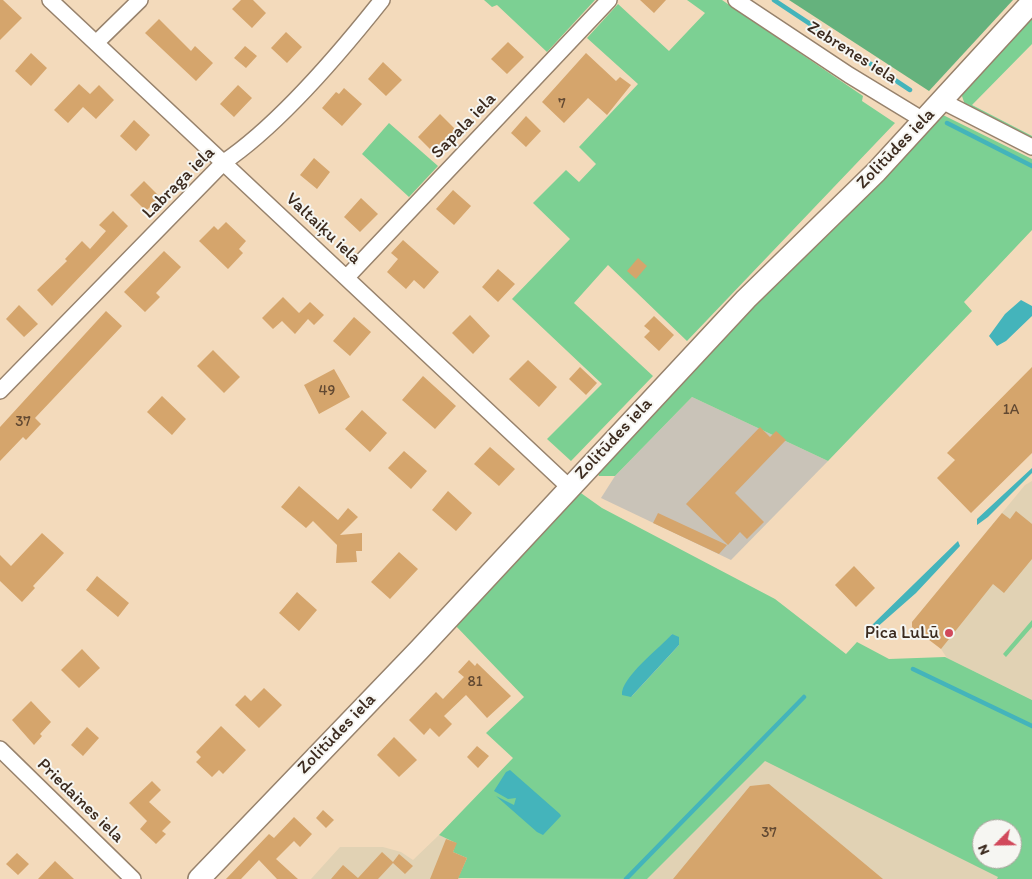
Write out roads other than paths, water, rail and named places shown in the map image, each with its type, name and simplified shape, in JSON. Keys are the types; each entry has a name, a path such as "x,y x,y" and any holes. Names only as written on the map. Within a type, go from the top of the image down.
{"street":[{"name":"Valtaiķu iela","path":"50,0 569,487"},
{"path":"96,43 140,0"},
{"name":"Labraga iela","path":"0,391 224,162 244,149 289,106 382,0"},
{"name":"Sapala iela","path":"347,277 609,0"},
{"name":"Zebrenes iela","path":"736,0 849,75 923,120"},
{"name":"Zolitūdes iela","path":"199,879 419,650 746,299 876,172 1032,2"},
{"path":"942,101 1032,147"},
{"name":"Priedaines iela","path":"0,749 133,879"}],"water":[{"path":"1021,300 1032,306 1032,316 1006,341 997,346 989,336 1005,314"},
{"path":"1032,468 1032,473 988,517 977,525 977,519"},
{"path":"958,541 960,546 916,593 875,629 871,626"},
{"path":"672,634 679,637 679,645 631,697 622,695 627,680"},
{"path":"510,770 560,814 561,816 543,835 537,832 496,796 514,805 516,798 508,799 494,791 506,772"}],"waterway":[{"path":"774,0 910,90"},
{"path":"947,123 1032,166"},
{"path":"913,669 1032,726"},
{"path":"626,879 804,697"}],"place":[{"name":"Pica LuLū","path":"949,633"}]}
